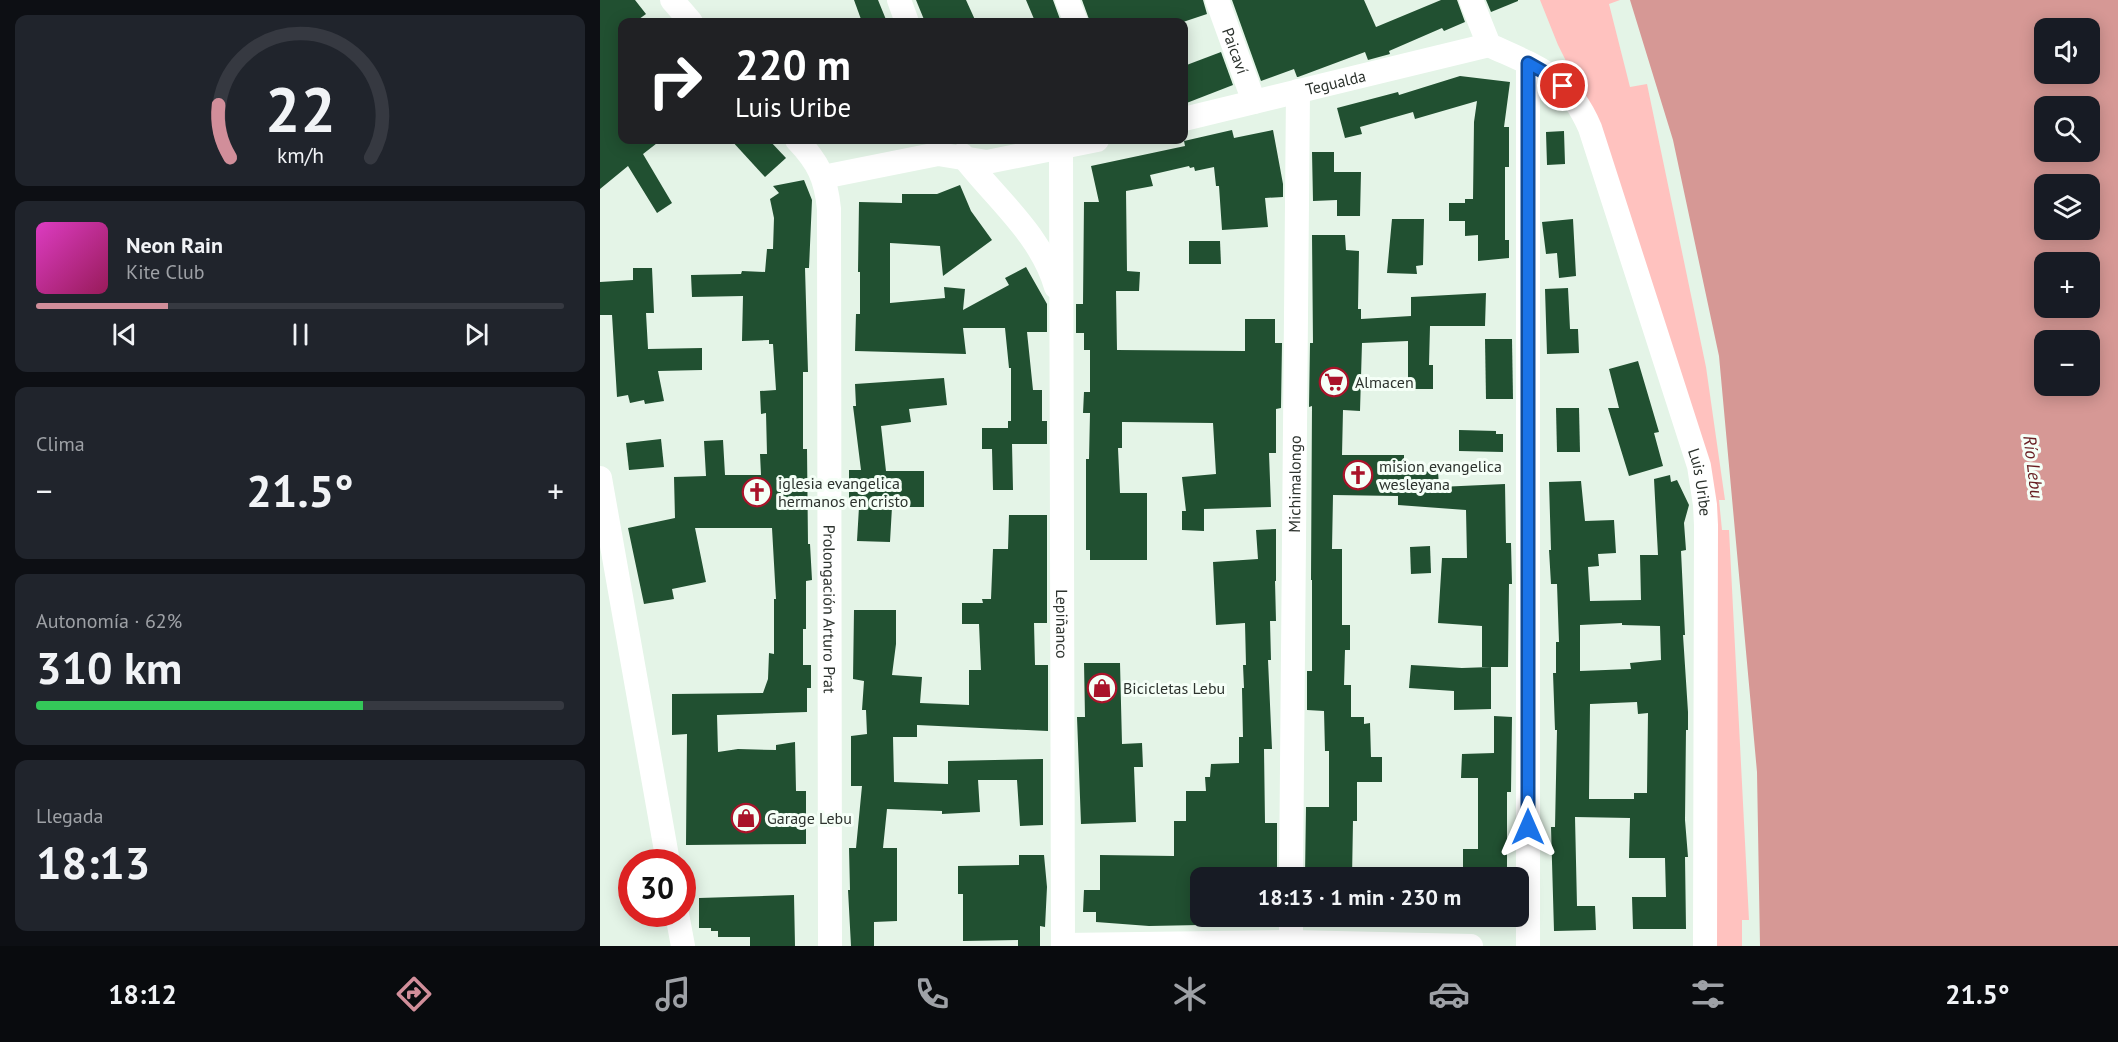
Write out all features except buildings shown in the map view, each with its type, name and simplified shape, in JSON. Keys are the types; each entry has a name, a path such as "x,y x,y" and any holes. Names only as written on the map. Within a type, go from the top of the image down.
{"street":[{"path":"672,0 688,18"},
{"path":"899,0 906,18"},
{"path":"1067,0 1074,18"},
{"name":"Paicaví","path":"1217,0 1254,102"},
{"path":"1471,0 1489,45"},
{"name":"Tegualda","path":"1188,118 1489,45"},
{"name":"Luis Uribe","path":"1489,45 1558,80 1578,103 1590,128 1694,447 1703,484 1706,525 1705,946"},
{"path":"1528,63 1528,946"},
{"name":"Michimalongo","path":"1291,867 1298,91"},
{"name":"Prolongación Arturo Prat","path":"800,144 819,166 829,209 830,946"},
{"path":"823,177 938,154 957,148 987,162 1076,144"},
{"name":"Lepiñanco","path":"1061,147 1063,945"},
{"name":"Lepiñanco","path":"957,148 1040,250 1048,264 1060,303"},
{"path":"600,478 666,849"},
{"path":"679,927 683,946"},
{"path":"1291,927 1291,944"},
{"path":"1063,945 1471,946"}],"shaded area":[{"path":"1540,0 1620,0 1609,4 1630,87 1647,84 1706,367 1725,500 1719,500 1722,530 1729,530 1749,920 1742,920 1742,946 1713,946 1711,508 1579,87 1558,45"}],"water":[{"name":"Río Lebu","path":"1630,0 2118,0 2118,946 1760,946 1757,772 1719,356 1673,140"}],"place":[{"name":"Almacen","path":"1334,382"},
{"name":"mision evangelica wesleyana","path":"1358,475"},
{"name":"iglesia evangelica hermanos en cristo","path":"757,492"},
{"name":"Bicicletas Lebu","path":"1102,688"},
{"name":"Garage Lebu","path":"746,818"}],"route":[{"path":"1528,827 1528,63 1558,80 1563,86"}]}
